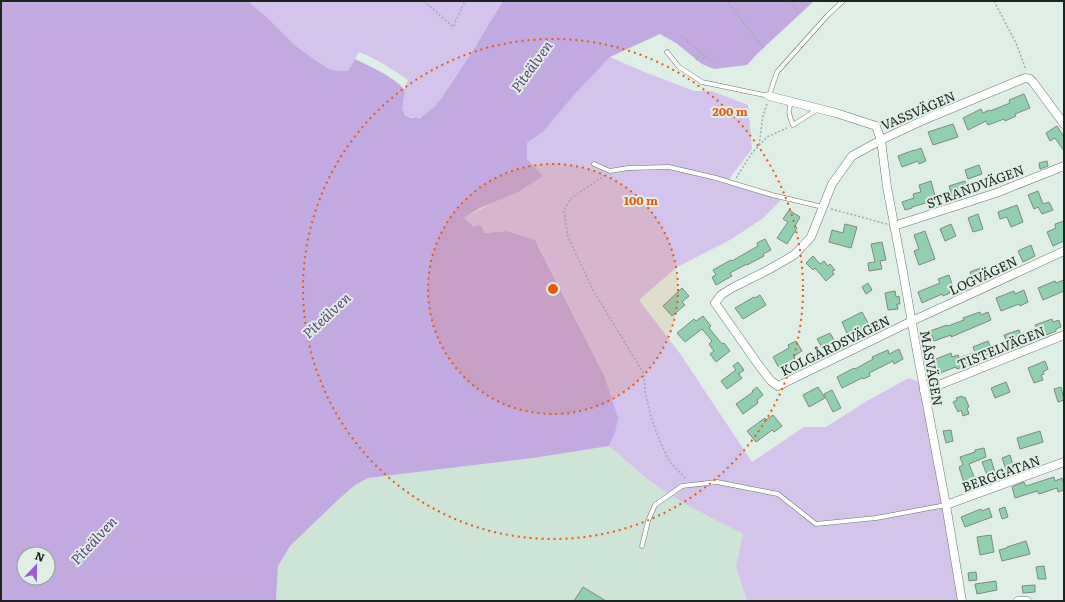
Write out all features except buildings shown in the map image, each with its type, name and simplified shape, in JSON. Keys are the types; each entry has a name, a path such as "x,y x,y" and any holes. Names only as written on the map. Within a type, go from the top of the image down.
{"street":[{"name":"VASSVÄGEN","path":"769,96 876,126 880,140 1025,78 1030,79"},
{"path":"1030,79 1064,124"},
{"name":"KOLGÅRDSVÄGEN","path":"880,140 852,156 832,184 811,237 794,255 732,288 721,295 715,303 771,381 778,386 912,321"},
{"name":"MÅSVÄGEN","path":"880,140 886,187 946,505 962,601"},
{"name":"STRANDVÄGEN","path":"894,226 996,193 1064,166"},
{"name":"LOGVÄGEN","path":"912,321 1064,251"},
{"name":"TISTELVÄGEN","path":"924,391 1064,335"},
{"name":"BERGGATAN","path":"946,505 1064,462"},
{"path":"1018,601 1028,601"}],"lane":[{"path":"667,52 679,67 702,82 769,96 777,72 828,15 843,1"},
{"path":"791,102 789,115 794,125 819,109"},
{"path":"594,164 610,172 628,168 669,167 822,207"},
{"path":"642,546 648,521 655,505 682,486 717,482 778,494 816,524 876,518 946,505"}],"path":[{"path":"424,1 453,27 465,1"},
{"path":"790,1 800,14"},
{"path":"994,1 1016,43 1030,79"},
{"path":"728,3 764,48"},
{"path":"680,36 712,62"},
{"path":"696,60 701,53"},
{"path":"759,145 763,116 769,96"},
{"path":"733,183 752,153 766,137 794,125"},
{"path":"610,172 570,199 564,211 568,237 593,290 644,374 645,393 652,420 669,461 691,485"},
{"path":"822,207 894,226"}],"shaded area":[{"path":"248,1 503,1 444,95 432,110 419,118 413,118 404,113 402,105 408,80 378,61 359,52 348,71 331,70 296,46"},
{"path":"610,57 694,91 712,91 748,105 752,149 726,183 781,200 762,219 730,240 677,267 639,300 681,355 752,462 804,427 826,427 867,401 909,378 921,383 959,601 747,601 736,566 743,534 699,512 667,493 645,477 609,446 615,433 604,375 536,241 506,231 483,233 464,218 542,176 527,159 527,143 543,132 575,94"},
{"path":"609,446 655,485 703,514 743,534 736,566 747,601 276,601 278,566 290,546 355,485 368,478 533,458"}],"water":[{"name":"Piteälven","path":"1,1 248,1 296,46 331,70 348,71 355,59 382,72 394,80 405,90 402,108 405,115 411,118 420,118 434,107 441,99 503,1 814,1 747,65 714,69 702,64 676,43 660,34 610,57 575,94 543,132 527,143 527,159 543,176 518,192 480,208 464,218 474,227 478,225 482,227 484,233 506,231 535,240 604,375 618,418 615,433 609,446 533,458 368,478 355,485 290,546 278,566 276,601 1,601"}]}
